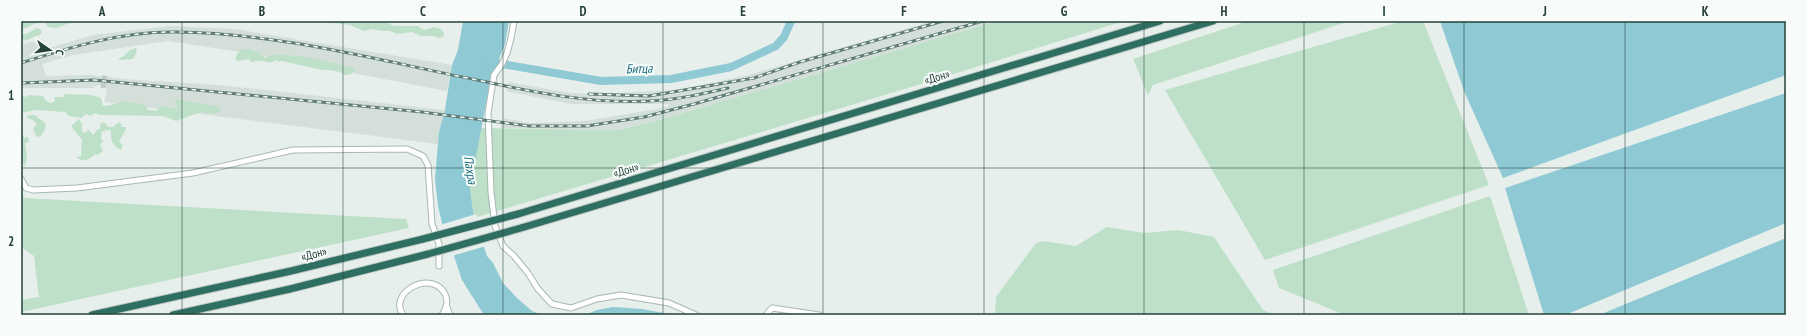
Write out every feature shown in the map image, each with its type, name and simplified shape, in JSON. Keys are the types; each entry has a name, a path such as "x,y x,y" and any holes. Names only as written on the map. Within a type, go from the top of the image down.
{"highway":[{"name":"«Дон»","path":"92,315 291,271 518,214 1160,21"},
{"path":"173,315 290,289 428,254 521,228 1213,21"}],"street":[{"path":"514,21 507,53 502,64 494,75 488,113 491,192 495,226 503,246 514,256 528,273 538,289 552,304 571,308 597,299 621,295 669,303 696,315"},
{"path":"21,179 26,188 33,190 77,188 193,173 261,156 294,150 408,149 423,156 428,165 432,224 439,244 439,266"},
{"path":"402,314 400,304 401,299 408,290 420,283 432,283 441,288 447,296 447,306 450,315"},
{"path":"442,315 447,306"},
{"path":"766,315 772,308 819,315"}],"shaded area":[{"path":"933,21 997,21 649,123 618,130 501,128 503,118 530,123 585,121 668,107 668,104 571,104 506,91 509,82 570,93 593,94 679,90 748,75"},
{"path":"170,26 235,29 452,65 447,91 247,53 168,41 73,55 42,64 46,76 90,75 136,80 219,85 445,110 439,132 438,144 104,102 107,89 105,86 98,85 93,88 21,88 21,45 33,41 42,50 93,35"}],"green space":[{"path":"21,21 41,21 21,30"},
{"path":"46,21 75,21 56,28 48,27 45,23"},
{"path":"317,21 385,22 394,26 418,26 424,30 434,27 441,29 444,34 443,37 437,38 435,36 421,36 412,32 397,34 390,31 373,29 364,31 350,25"},
{"path":"997,21 1124,21 928,82 474,218 470,189 481,128 618,130 649,123"},
{"path":"1248,21 1350,21 1153,85 1148,95 1133,59"},
{"path":"1403,21 1423,21 1489,185 1265,260 1165,90"},
{"path":"37,28 42,30 41,34 28,40 21,41 21,34 26,34"},
{"path":"136,48 137,51 133,59 119,60 119,58"},
{"path":"250,49 258,52 265,58 279,55 290,55 335,63 344,67 351,67 355,71 351,74 345,75 340,72 322,70 282,61 278,62 276,60 269,62 251,62 249,59 237,61 235,58 240,50"},
{"path":"65,94 91,95 101,98 103,106 128,102 145,105 148,110 156,111 161,106 177,109 178,107 175,102 176,99 219,107 220,111 216,114 201,112 176,121 163,116 100,115 95,113 90,116 86,114 81,118 69,116 65,112 36,110 21,113 21,96 43,96 46,101 51,103 55,101 54,97 63,97"},
{"path":"29,115 35,115 46,124 40,137 36,136 33,128 37,125 34,121 26,117"},
{"path":"79,119 82,124 82,131 84,133 89,130 93,135 101,128 100,124 104,122 108,127 113,127 119,122 122,125 121,127 125,127 126,129 119,142 123,145 121,150 116,147 113,142 111,130 102,131 101,138 103,142 100,144 103,151 86,160 81,160 76,157 81,156 82,140 71,126"},
{"path":"21,131 24,138 28,137 29,142 25,143 27,160 24,166 21,150"},
{"path":"21,189 24,198 406,219 409,228 21,312 21,300 39,297 34,256 21,247"},
{"path":"1490,196 1529,315 1345,315 1279,288 1273,270"},
{"path":"1107,227 1144,233 1178,230 1214,237 1263,310 1274,315 995,315 996,297 1036,243 1043,241 1076,246"}],"water":[{"name":"Пахра","path":"463,21 509,21 505,44 491,79 470,189 474,218 487,256 493,263 503,283 532,311 542,315 484,315 462,280 452,250 446,240 438,206 435,179 439,132 445,110 452,65 458,50"},
{"path":"1440,21 1786,21 1786,75 1503,178 1464,91"},
{"path":"1786,93 1786,223 1565,315 1544,315 1505,188"},
{"path":"1786,238 1786,315 1599,315"},
{"path":"613,307 642,309 675,315 585,315 597,310"}],"pier":[{"path":"476,214 486,246 452,256 444,241 440,225"}],"waterway":[{"name":"Битца","path":"488,63 496,63 601,81 671,79 731,67 776,46 784,37 791,21"}],"tunnel":[{"path":"103,88 105,74"}],"railway":[{"path":"589,94 649,96 754,78 800,62 943,21"},
{"path":"21,83 94,80 422,112 529,126 587,126 644,117 694,104 983,21"},
{"path":"21,63 97,41 136,34 176,32 253,37 330,49 523,90 565,97 607,101 660,100 728,88"}]}
